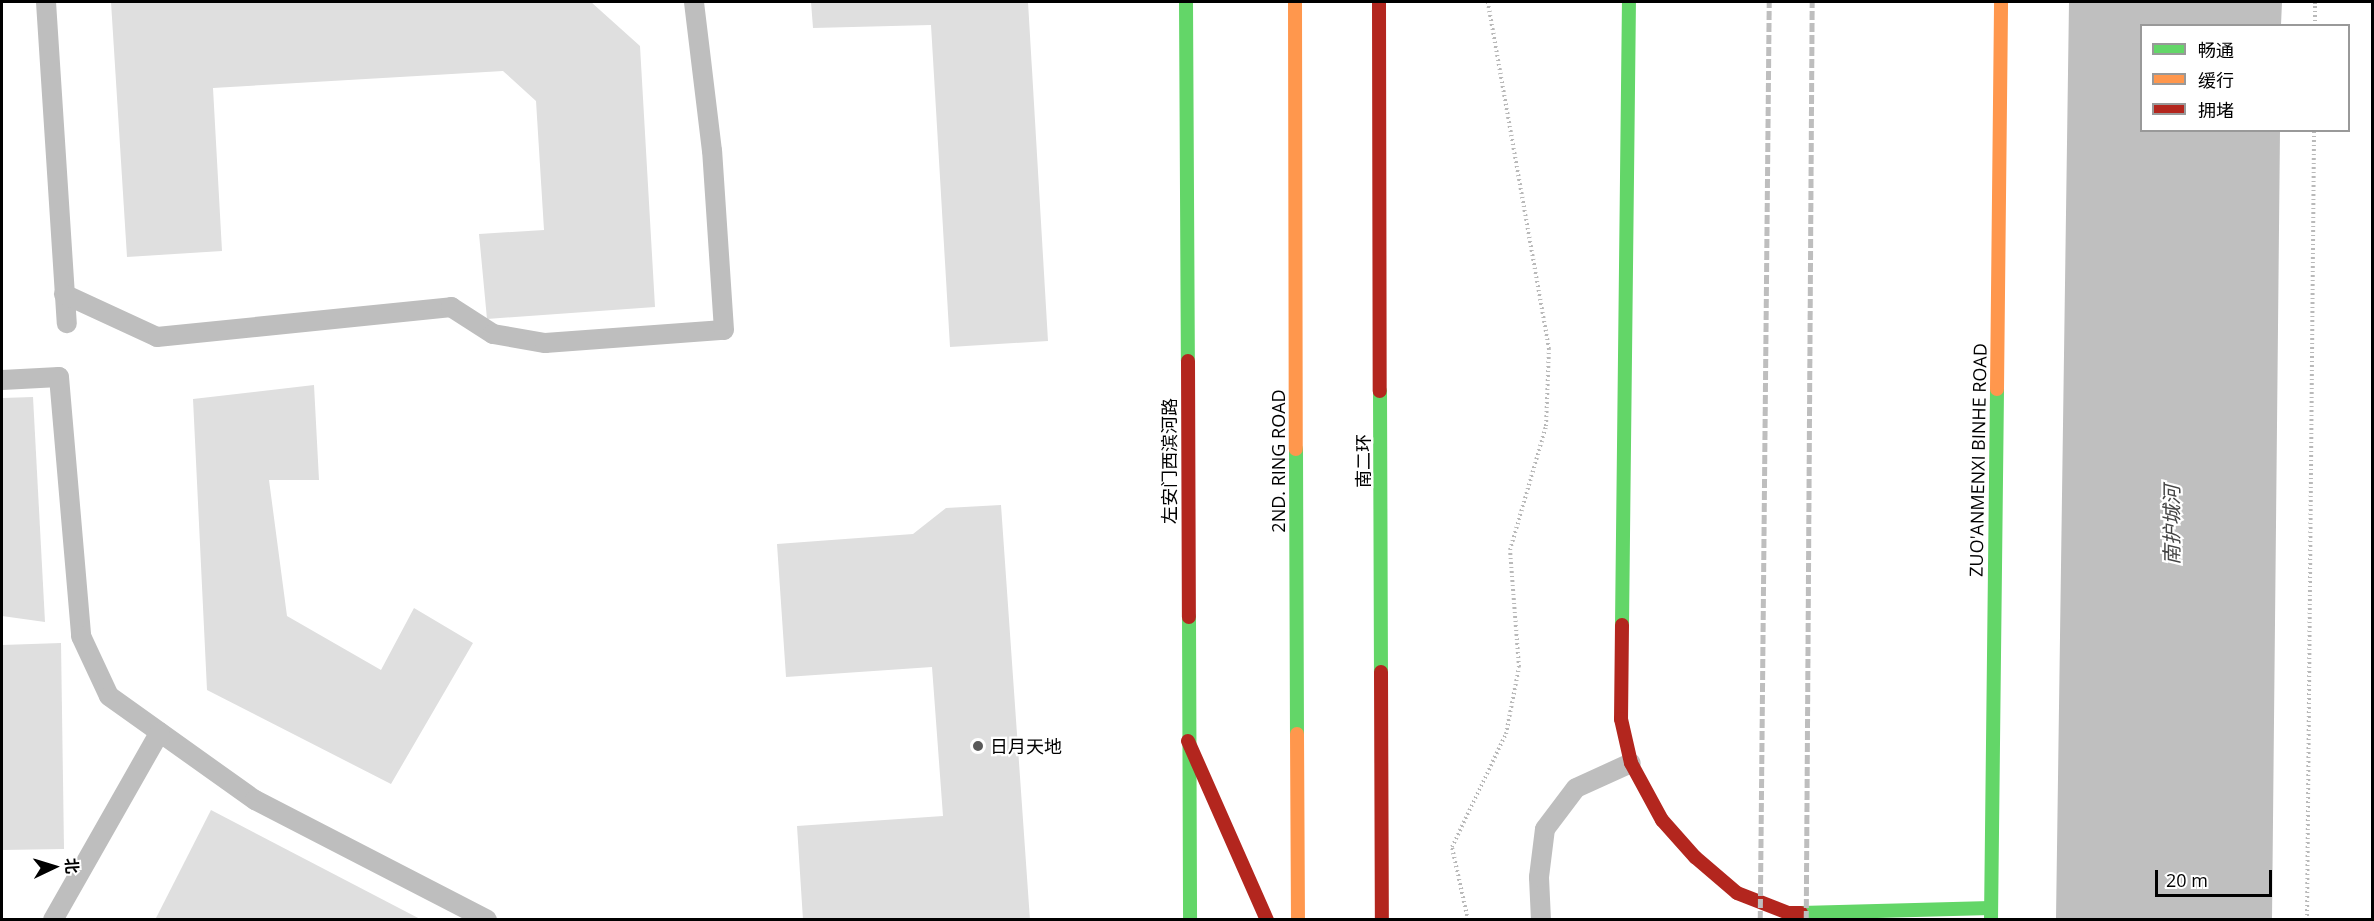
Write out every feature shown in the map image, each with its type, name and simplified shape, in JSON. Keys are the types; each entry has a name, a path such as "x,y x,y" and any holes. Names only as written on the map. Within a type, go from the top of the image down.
{"main road":[{"name":"左安门西滨河路","path":"1185,2 1190,920"},
{"name":"2ND. RING ROAD","path":"1295,2 1298,920"},
{"name":"南二环","path":"1379,2 1382,920"},
{"path":"1629,2 1620,697 1621,719 1631,763 1662,820 1695,857 1737,893 1788,913 1991,914"},
{"name":"ZUO'ANMENXI BINHE ROAD","path":"1991,914 2001,2"},
{"path":"1188,741 1267,920"}],"lane":[{"path":"46,2 67,323"},
{"path":"64,294 157,337 451,308 493,334 545,343 724,330 712,151 694,2"},
{"path":"2,380 59,377 81,636 109,696 255,800 487,920"},
{"path":"52,920 160,732"},
{"path":"1541,920 1539,877 1545,829 1576,788 1631,763"}],"path":[{"path":"1468,920 1455,877 1452,847 1506,734 1518,667 1510,550 1546,426 1549,349 1488,2"},
{"path":"2315,2 2315,24"},
{"path":"2307,920 2314,132"}],"water":[{"name":"南护城河","path":"2069,2 2282,2 2281,24 2140,24 2140,132 2280,132 2272,919 2056,919"}],"building":[{"path":"111,2 591,2 640,46 655,307 487,319 479,234 544,230 536,101 503,71 213,88 222,251 127,257"},
{"path":"811,2 1028,2 1048,341 950,347 931,25 813,28"},
{"path":"314,385 319,480 269,480 287,616 381,670 414,608 473,643 391,784 207,690 193,399"},
{"path":"33,397 45,622 2,616 2,398"},
{"name":"日月天地","path":"1001,505 1030,920 803,920 797,826 943,816 932,667 786,677 777,544 913,534 946,508"},
{"path":"61,643 64,849 2,850 2,645"},
{"path":"211,810 422,920 155,920"}],"railway":[{"path":"1760,920 1769,2"},
{"path":"1806,920 1812,2"}],"traffic: fast":[{"path":"1186,2 1188,361"},
{"path":"1622,625 1629,2"},
{"path":"1991,920 1997,389"},
{"path":"1380,391 1381,672"},
{"path":"1296,449 1297,734"},
{"path":"1189,617 1190,920"},
{"path":"1801,913 1991,908"}],"traffic: slow":[{"path":"1295,2 1296,449"},
{"path":"1997,389 2001,2"},
{"path":"1297,734 1298,920"}],"traffic: jam":[{"path":"1379,2 1380,391"},
{"path":"1188,361 1189,617"},
{"path":"1622,625 1621,719 1631,763 1662,820 1695,857 1737,893 1788,913 1801,913"},
{"path":"1381,672 1382,920"},
{"path":"1188,741 1267,920"}],"place":[{"name":"日月天地","path":"978,746"}]}
